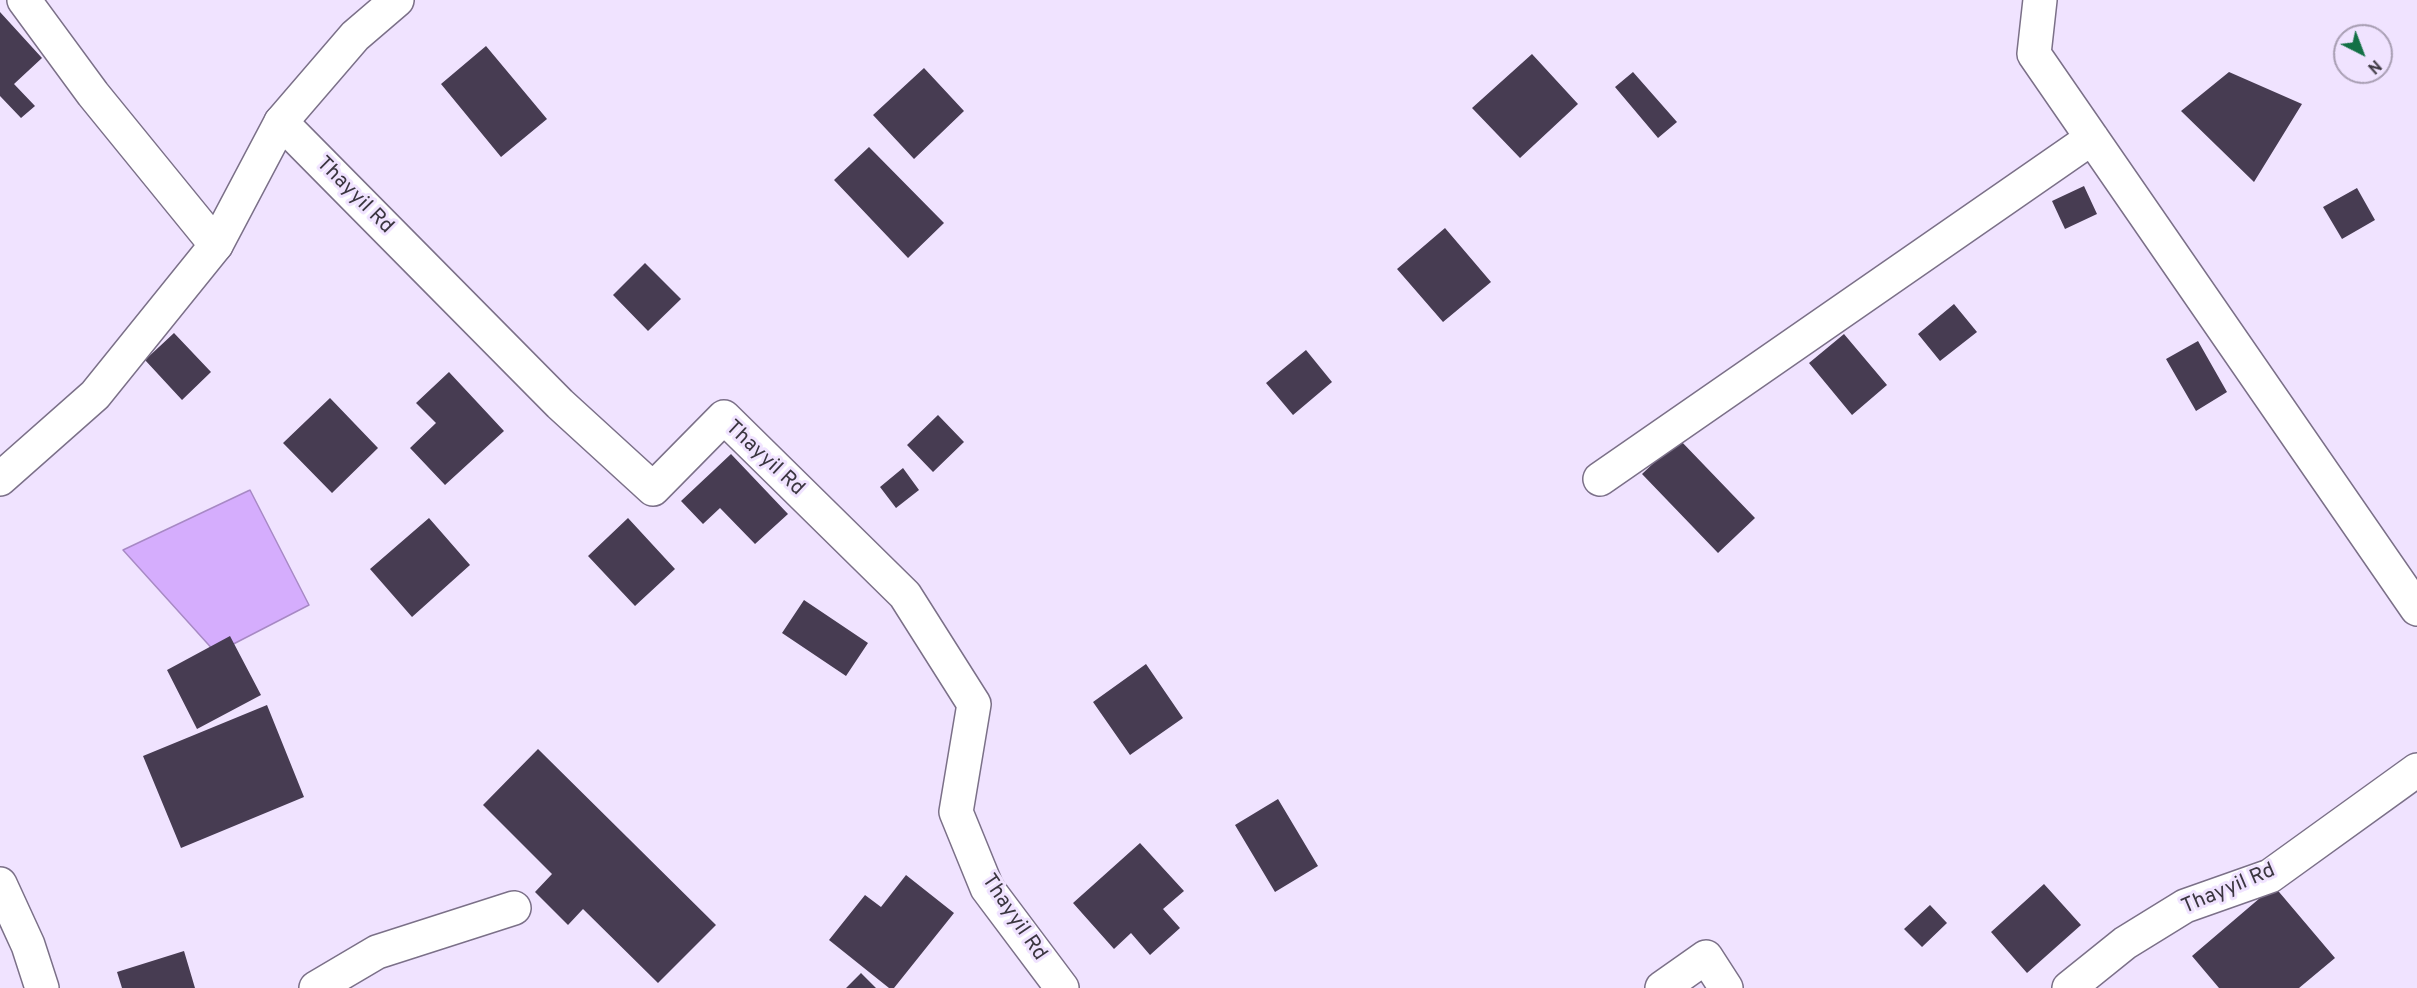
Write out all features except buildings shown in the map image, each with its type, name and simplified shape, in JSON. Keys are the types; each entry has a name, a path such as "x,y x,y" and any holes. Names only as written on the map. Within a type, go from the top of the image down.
{"street":[{"path":"24,0 93,94 216,245"},
{"path":"0,479 95,395 216,245 281,122 355,36 397,0"},
{"path":"2040,0 2034,54 2417,609"},
{"name":"Thayyil Rd","path":"281,122 560,404 653,489 724,417 905,595 974,704 956,812 987,888 1062,988"},
{"path":"1600,479 2092,138"},
{"name":"Thayyil Rd","path":"2069,988 2125,943 2185,906 2270,876 2417,770"},
{"path":"0,885 28,945 42,988"},
{"path":"316,988 377,952 514,908"},
{"path":"1662,988 1706,957 1726,988"}],"shaded area":[{"path":"250,490 309,605 216,653 123,550"}]}
